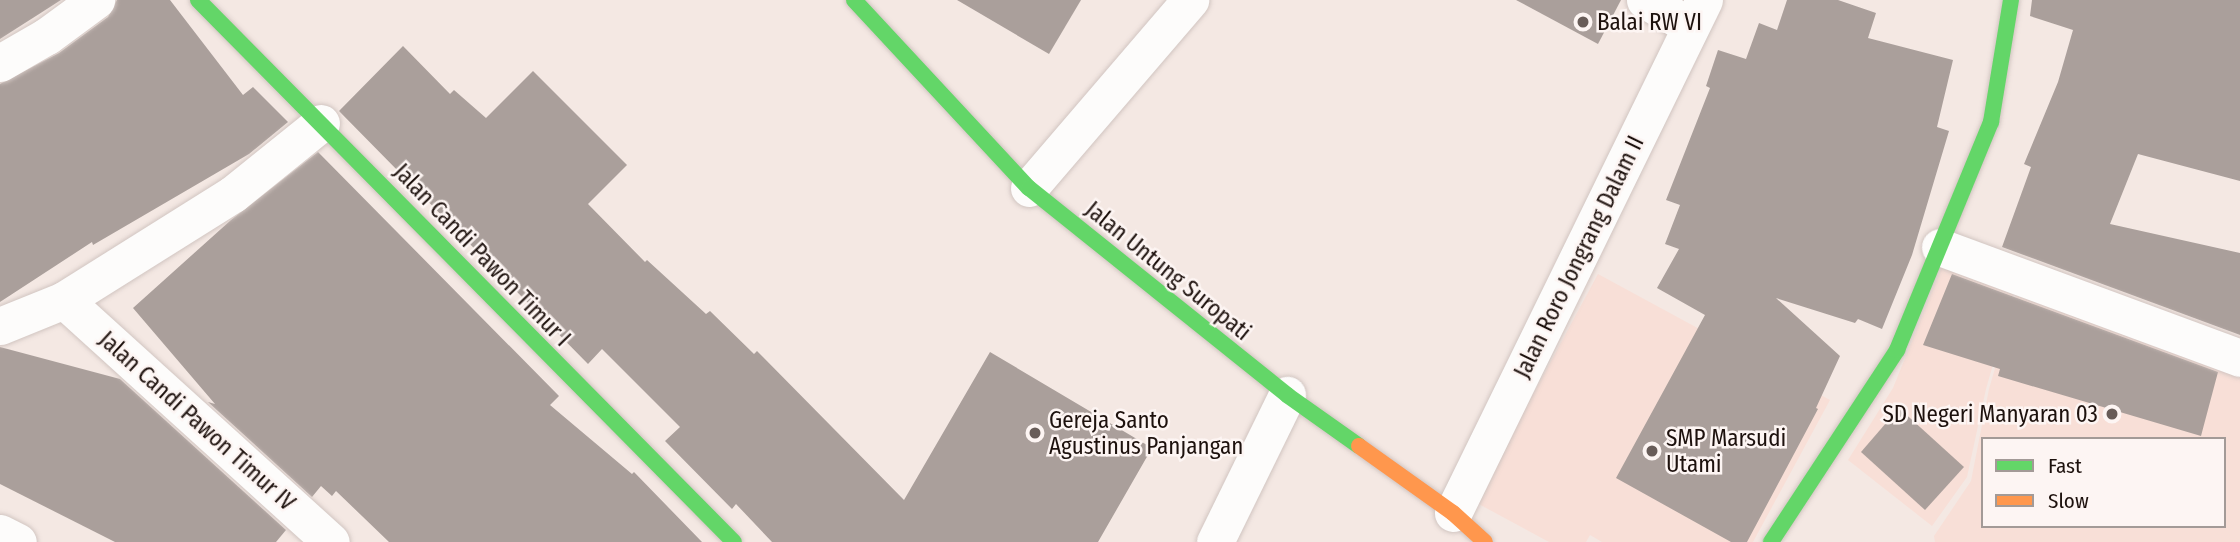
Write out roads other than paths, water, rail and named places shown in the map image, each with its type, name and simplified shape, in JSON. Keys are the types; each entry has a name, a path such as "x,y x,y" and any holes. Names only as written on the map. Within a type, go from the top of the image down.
{"street":[{"path":"0,63 47,36 96,0"},
{"name":"Jalan Candi Pawon Timur I","path":"198,0 734,542"},
{"name":"Jalan Untung Suropati","path":"854,0 1029,188 1287,395 1453,513 1485,542"},
{"path":"1029,188 1190,0"},
{"path":"1645,0 1697,13"},
{"path":"1770,542 1897,350 1991,122 2011,0"},
{"name":"Jalan Roro Jongrang Dalam II","path":"1453,513 1697,13"},
{"path":"0,326 64,300 233,194 321,123"},
{"path":"1940,247 2240,358"},
{"name":"Jalan Candi Pawon Timur IV","path":"64,300 331,542"},
{"path":"1215,542 1287,395"},
{"path":"0,533 18,542"}],"place":[{"name":"Balai RW VI","path":"1583,22"},
{"name":"SD Negeri Manyaran 03","path":"2112,414"},
{"name":"Gereja Santo Agustinus Panjangan","path":"1035,433"},
{"name":"SMP Marsudi Utami","path":"1652,451"}]}
